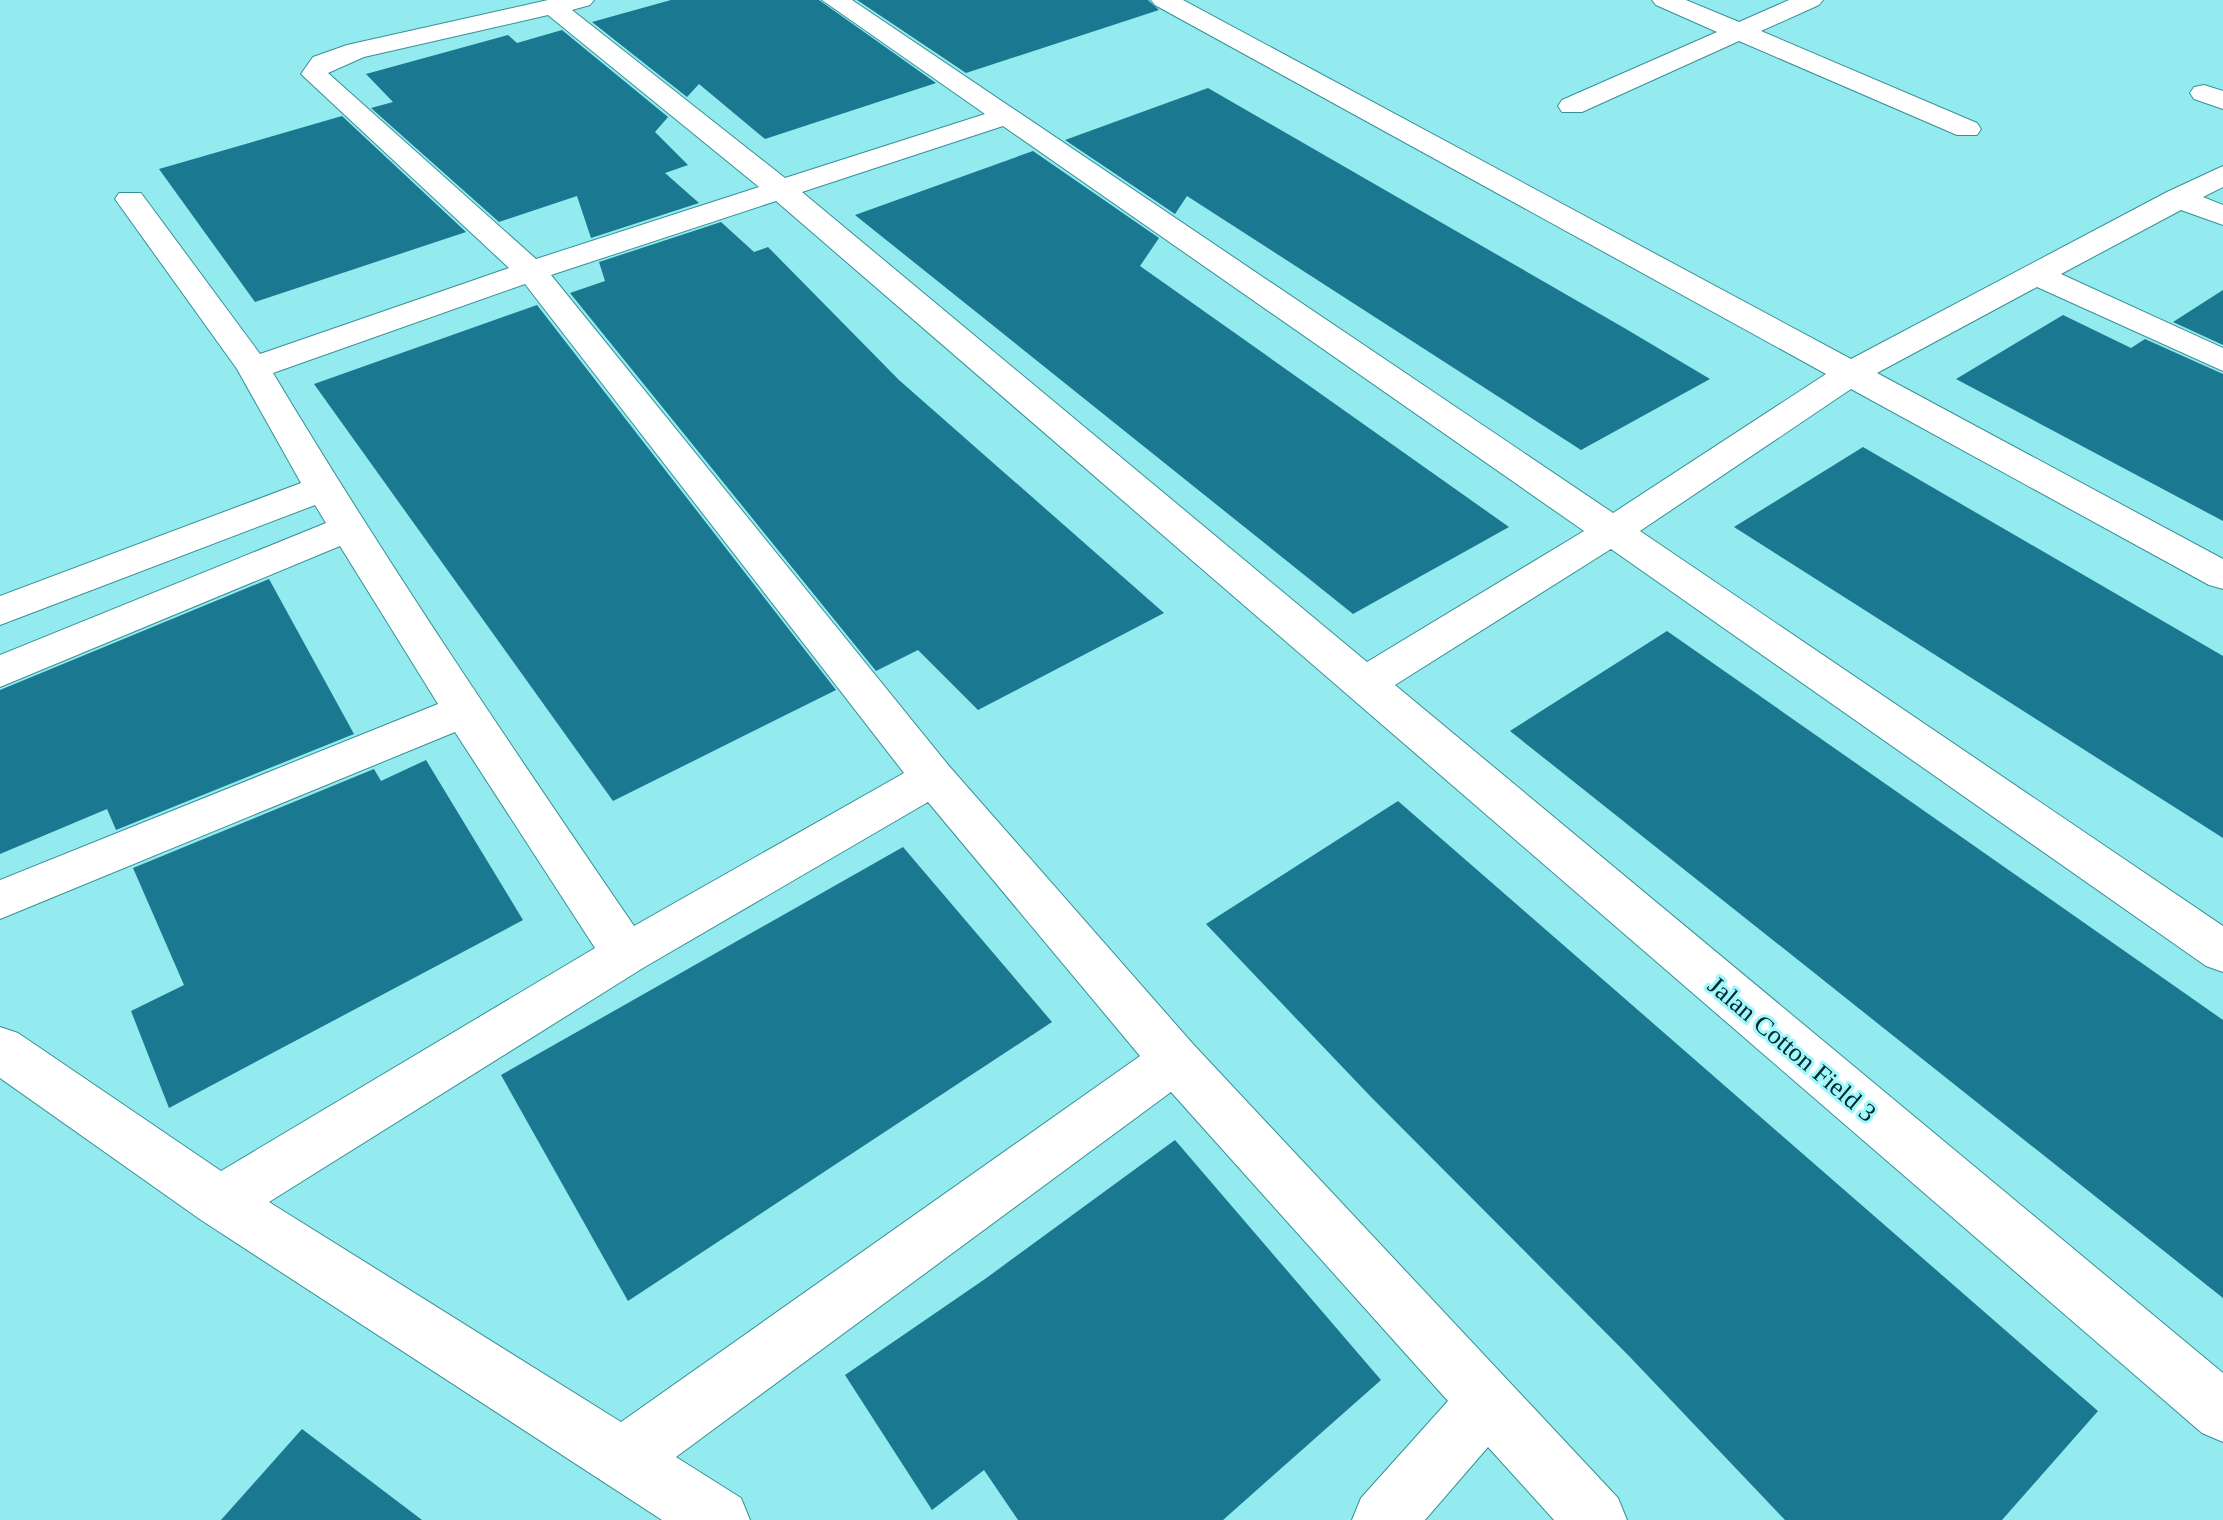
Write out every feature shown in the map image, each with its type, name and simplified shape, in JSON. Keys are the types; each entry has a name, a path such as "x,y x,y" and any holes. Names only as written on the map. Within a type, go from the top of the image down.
{"street":[{"path":"835,0 1614,530 2223,952"},
{"path":"1164,0 1853,372 2223,576"},
{"path":"1665,0 1967,129"},
{"path":"1572,106 1810,0"},
{"path":"567,4 329,59 314,70 316,79 531,271 933,778 1175,1060 1596,1520"},
{"name":"Jalan Cotton Field 3","path":"567,4 1362,685 2223,1412"},
{"path":"253,368 531,271 1006,116"},
{"path":"1362,685 1614,530 1853,372 2223,175"},
{"path":"2178,198 2223,216"},
{"path":"130,199 253,368 323,488 464,711 626,954"},
{"path":"2038,275 2223,361"},
{"path":"0,611 323,488"},
{"path":"0,672 349,528"},
{"path":"0,900 464,711"},
{"path":"220,1202 626,954 933,778"},
{"path":"0,1049 220,1202 719,1520"},
{"path":"624,1457 1175,1060"},
{"path":"1383,1520 1489,1400"}],"building":[{"path":"671,0 819,0 936,83 765,139 699,84 687,97 592,22"},
{"path":"857,0 1148,0 1159,10 966,73"},
{"path":"562,30 668,117 655,132 688,165 665,173 699,203 591,238 577,196 499,222 371,108 393,102 366,74 508,35 517,43"},
{"path":"1208,88 1710,379 1581,450 1187,196 1175,214 1065,140"},
{"path":"342,116 466,232 255,302 159,169"},
{"path":"1033,151 1159,238 1140,266 1509,527 1353,614 855,215"},
{"path":"721,222 754,252 768,247 899,380 1164,613 978,710 918,650 876,671 570,293 605,281 599,262"},
{"path":"2223,290 2223,345 2173,322"},
{"path":"537,305 836,690 613,801 314,384"},
{"path":"2063,315 2131,348 2145,339 2223,374 2223,521 1956,379"},
{"path":"1863,447 2223,656 2223,838 1734,527"},
{"path":"269,579 354,734 116,830 107,809 0,854 0,690"},
{"path":"1667,631 2223,1020 2223,1298 1510,731"},
{"path":"426,760 523,920 169,1108 131,1011 184,985 133,868 374,769 381,781"},
{"path":"1398,801 2098,1411 2002,1520 1785,1520 1206,924"},
{"path":"903,847 1052,1022 628,1301 501,1075"},
{"path":"1175,1140 1381,1380 1223,1520 1018,1520 984,1470 932,1510 845,1375 985,1279"},
{"path":"302,1429 422,1520 221,1520"}]}
